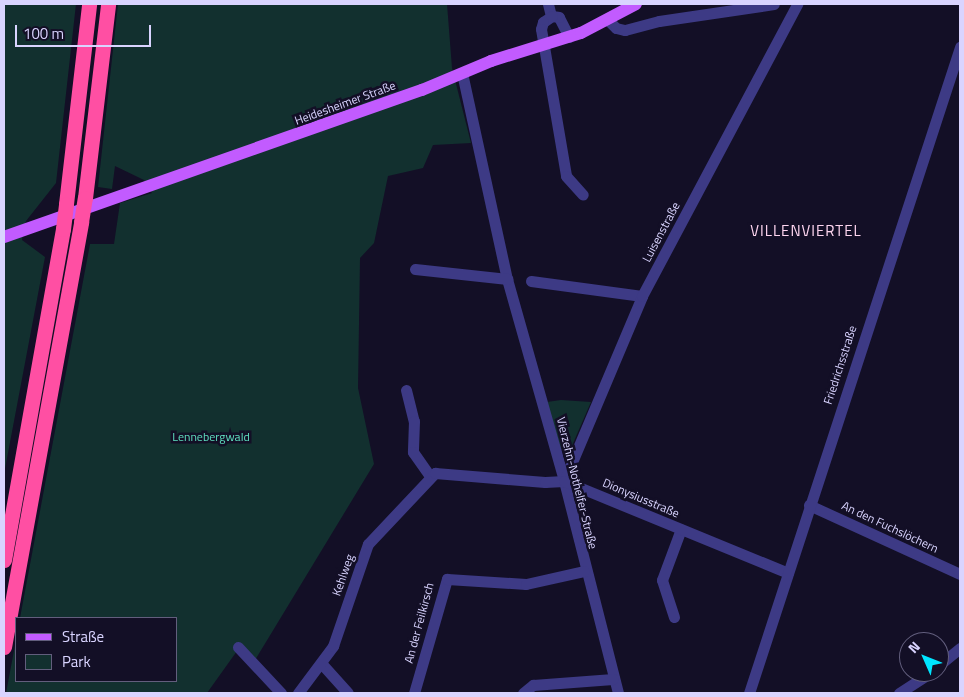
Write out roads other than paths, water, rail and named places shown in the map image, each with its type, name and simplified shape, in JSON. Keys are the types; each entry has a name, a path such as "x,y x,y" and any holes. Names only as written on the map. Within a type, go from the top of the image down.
{"highway":[{"path":"4,560 63,229 89,4"},
{"path":"4,647 85,198 108,4"}],"main road":[{"name":"Heidesheimer Straße","path":"4,237 462,73 569,38 609,21 636,4"}],"street":[{"path":"548,4 550,16"},
{"path":"609,21 616,28 624,30 659,21 774,4"},
{"name":"Luisenstraße","path":"564,481 642,296 797,4"},
{"path":"550,16 562,19 569,38"},
{"path":"550,16 542,25 566,176 583,195"},
{"name":"Friedrichsstraße","path":"749,693 960,47"},
{"name":"Vierzehn-Nothelfer-Straße","path":"462,73 507,279 564,481 584,571 618,693"},
{"path":"415,269 507,279"},
{"path":"531,281 642,296"},
{"path":"406,390 414,421 413,452 429,475 435,473 545,482 564,481"},
{"name":"Kehlweg","path":"298,693 321,663 336,638 368,544 429,475"},
{"name":"Dionysiusstraße","path":"564,481 788,573"},
{"name":"An den Fuchslöchern","path":"809,505 960,574"},
{"name":"Dionysiusstraße","path":"674,617 662,580 681,529"},
{"name":"An der Feilkirsch","path":"414,693 447,579 526,584 584,571"},
{"path":"238,647 281,693"},
{"path":"949,657 960,648"},
{"path":"321,663 348,693"},
{"path":"523,693 533,685 613,679"},
{"path":"899,693 920,688"}],"district":[{"name":"VILLENVIERTEL","path":"806,231"}],"park label":[{"name":"Lennebergwald","path":"211,437"}]}
